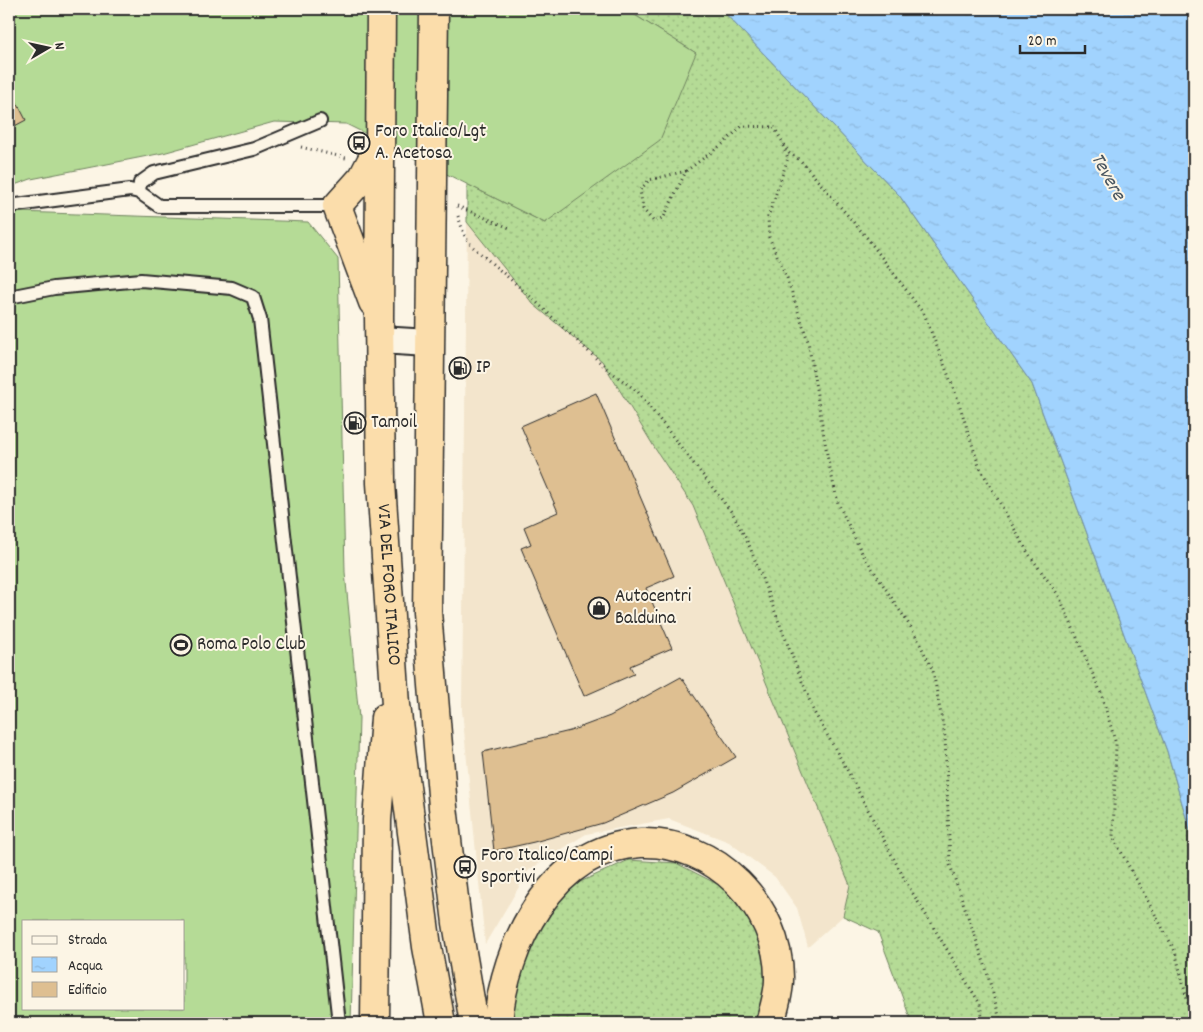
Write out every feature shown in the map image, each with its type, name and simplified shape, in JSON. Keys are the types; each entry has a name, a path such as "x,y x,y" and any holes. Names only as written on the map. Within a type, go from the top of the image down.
{"highway":[{"name":"VIA DEL FORO ITALICO","path":"381,9 379,144 381,483 396,705 426,938 441,1023"},
{"name":"VIA DEL FORO ITALICO","path":"434,9 433,144 445,204 429,343 427,554 431,684 452,883 474,1023"},
{"path":"379,144 363,177 337,206 379,329"},
{"path":"375,1023 377,820 392,637"},
{"path":"498,1023 500,1002 514,950 538,905 561,879 576,867 608,850 639,843 669,846 708,861 733,877 755,902 770,929 778,966 776,1002 770,1023"}],"street":[{"path":"379,329 429,343"}],"lane":[{"path":"139,192 140,183 154,172 254,149 320,121"},
{"path":"9,206 69,197 139,192 159,206 337,206"},
{"path":"9,297 54,288 141,280 232,288 252,297 260,319 339,1023"}],"path":[{"path":"686,171 664,217 654,222 643,209 640,190 649,180 686,171 724,143 742,126 774,127"},
{"path":"774,127 788,158 768,217 769,237 787,278 808,341 828,460 838,503 862,553 914,632 933,670 945,737 950,865 985,965 1001,1022 995,1023"},
{"path":"774,127 789,153 801,160 868,239 924,314 957,397 979,466 1028,553 1059,596 1101,693 1116,744 1113,837 1175,951 1193,1023"},
{"path":"274,141 353,160 379,144"},
{"path":"445,204 512,229"},
{"path":"445,204 458,220 465,237 473,247 532,298 606,368 638,392 733,514 750,545 814,712 845,766 906,882 980,1004 983,1023"}],"shaded area":[{"name":"Autocentri Balduina","path":"467,222 602,361 656,450 693,506 850,885 843,916 808,947 797,908 775,877 729,842 669,819 586,834 529,870 485,944 462,710"}],"green space":[{"path":"9,9 625,9 696,53 660,140 545,223 346,124 274,122 163,153 31,179 9,187"},
{"path":"625,9 721,9 899,195 1032,384 1167,751 1194,845 1194,1023 912,1023 878,932 843,916 850,885 693,506 656,450 602,361 533,304 467,222 467,184 545,223 696,53"},
{"name":"Roma Polo Club","path":"19,212 308,222 338,259 345,572 359,718 351,1023 9,1023 9,217"},
{"path":"629,860 676,863 719,885 735,896 750,912 769,968 761,1023 508,1023 534,927 571,886"}],"water":[{"name":"Tevere","path":"721,9 1184,9 1194,20 1194,845 1167,751 1032,384 899,195"}],"building":[{"path":"9,87 26,120 9,129"},
{"path":"596,393 674,576 646,588 672,648 630,666 634,674 584,696 521,548 531,544 524,527 558,512 521,426"},
{"path":"681,677 736,757 673,793 603,823 494,851 483,752 570,731 610,716"}],"place":[{"name":"Foro Italico/Lgt A. Acetosa","path":"359,143"},
{"name":"IP","path":"460,368"},
{"name":"Tamoil","path":"355,423"},
{"name":"Autocentri Balduina","path":"599,608"},
{"name":"Roma Polo Club","path":"181,645"},
{"name":"Foro Italico/Campi Sportivi","path":"465,867"}]}
